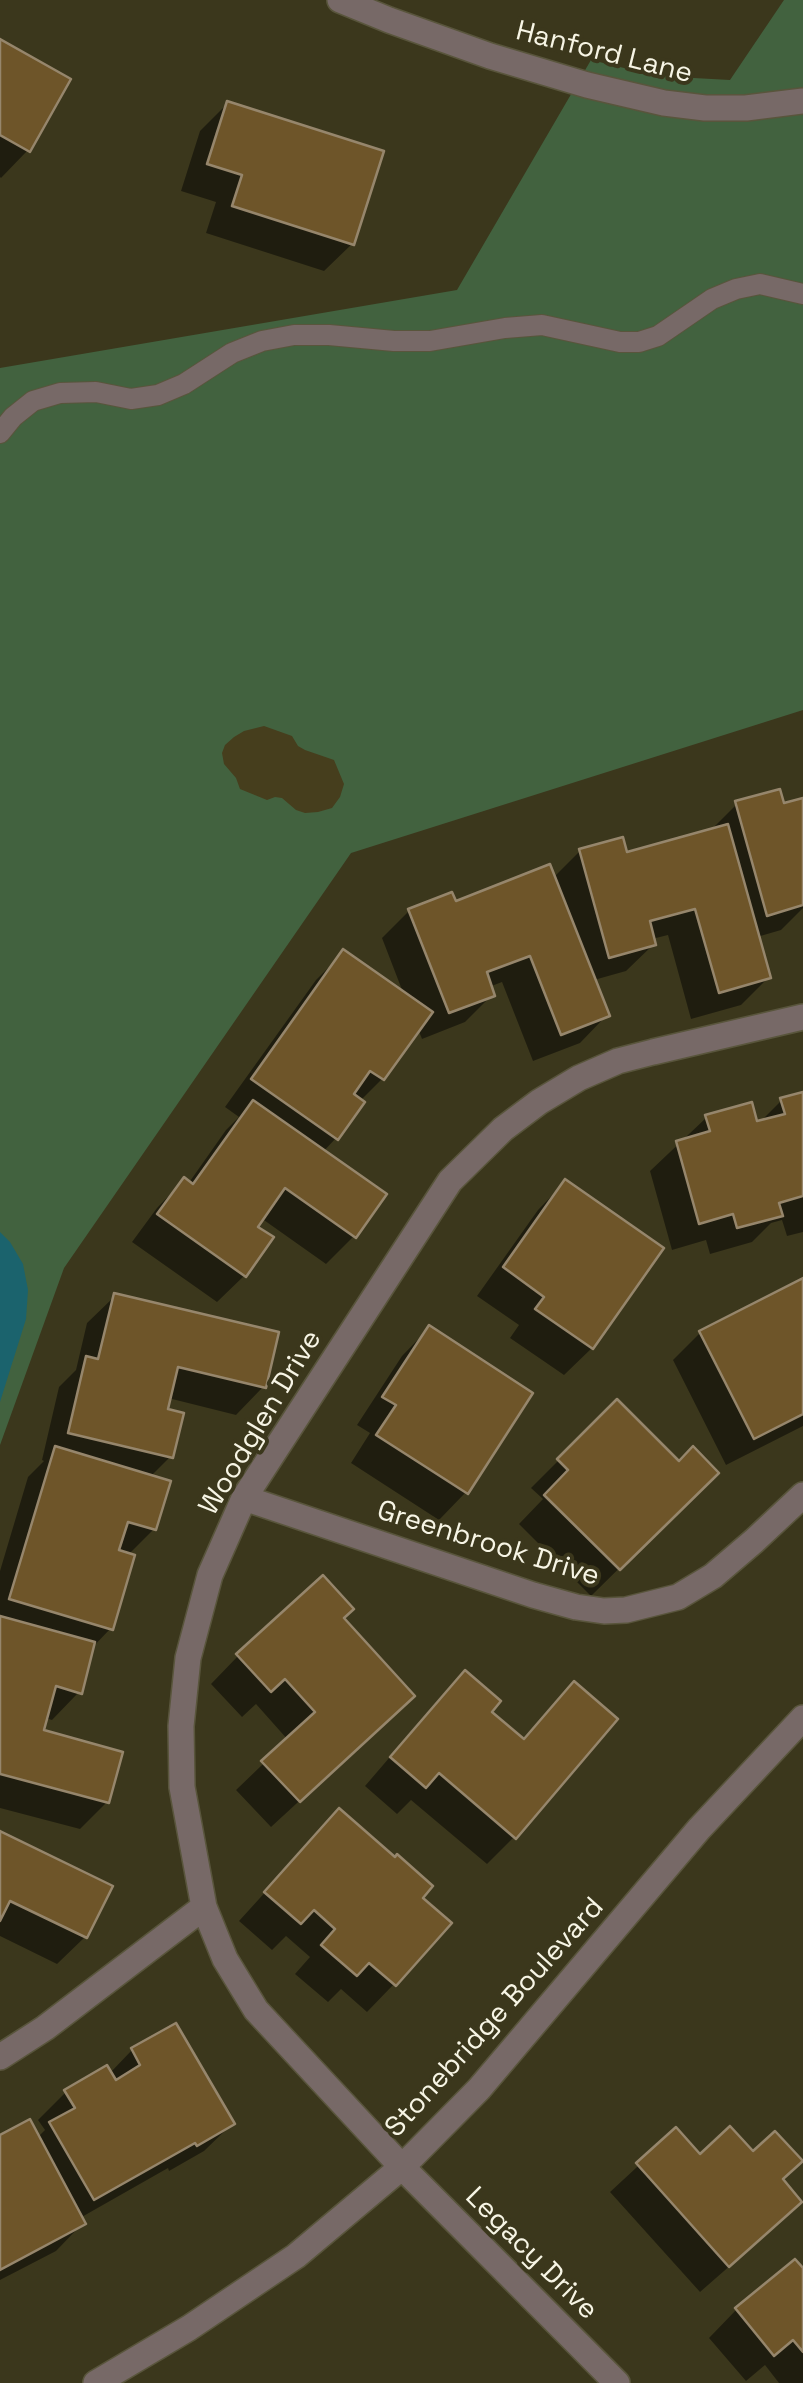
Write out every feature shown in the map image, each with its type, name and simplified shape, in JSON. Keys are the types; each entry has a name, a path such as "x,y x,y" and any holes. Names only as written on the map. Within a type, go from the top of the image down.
{"street":[{"name":"Hanford Lane","path":"340,0 490,56 664,103 746,108 803,101"},
{"name":"Woodglen Drive","path":"402,2166 256,2010 224,1959 204,1907 182,1788 181,1726 188,1658 210,1575 244,1498 450,1181 503,1129 579,1078 618,1062 803,1017"},
{"name":"Greenbrook Drive","path":"244,1498 533,1596 576,1607 626,1610 678,1597 713,1576 803,1495"},
{"name":"Stonebridge Boulevard","path":"96,2383 189,2328 296,2256 402,2166 479,2089 699,1829 803,1718"},
{"path":"0,2057 45,2028 204,1907"},
{"name":"Legacy Drive","path":"402,2166 617,2383"}],"lane":[{"path":"0,433 13,416 33,401 60,392 96,392 131,399 158,395 184,384 232,353 262,341 294,335 430,341 542,325 620,342 639,342 658,336 712,299 736,289 760,284 803,294"}],"green space":[{"path":"784,0 803,0 803,710 351,853 64,1268 0,1445 0,368 457,290 591,60 657,76 730,80"}],"sand":[{"path":"264,726 292,736 305,750 334,760 344,784 332,808 305,813 282,798 267,800 240,789 224,764 225,745 244,731"}],"water":[{"path":"0,1232 23,1264 28,1290 26,1319 0,1402"}],"building":[{"path":"0,39 71,79 30,152 0,135"},
{"path":"227,101 384,151 354,245 232,206 242,175 207,164"},
{"path":"780,789 784,803 803,798 803,905 767,916 735,801"},
{"path":"728,824 771,978 719,993 695,909 650,921 656,945 609,958 579,849 623,837 627,852"},
{"path":"550,864 610,1016 561,1035 530,956 487,972 495,996 449,1013 408,909 452,892 456,901"},
{"path":"343,949 433,1012 384,1080 370,1071 354,1094 365,1102 338,1140 251,1079"},
{"path":"803,1092 803,1196 779,1203 783,1216 737,1228 733,1214 699,1224 676,1141 710,1131 705,1115 752,1102 757,1121 785,1114 780,1098"},
{"path":"253,1100 387,1194 356,1238 285,1188 258,1227 274,1237 246,1277 157,1214 184,1177 193,1184"},
{"path":"565,1179 664,1248 593,1349 535,1309 544,1297 503,1267"},
{"path":"803,1278 803,1414 754,1439 699,1331"},
{"path":"114,1293 279,1332 266,1388 178,1367 168,1409 184,1413 173,1458 68,1433 86,1356 98,1359"},
{"path":"429,1325 533,1393 468,1494 376,1435 396,1405 382,1397"},
{"path":"617,1399 679,1461 693,1446 719,1473 620,1570 544,1495 568,1470 557,1459"},
{"path":"55,1446 171,1481 156,1530 128,1522 119,1550 135,1555 113,1630 9,1599"},
{"path":"323,1575 354,1609 344,1618 415,1696 300,1802 261,1761 315,1712 285,1679 271,1692 236,1654"},
{"path":"0,1616 95,1642 82,1694 56,1686 44,1730 123,1752 109,1803 0,1774"},
{"path":"465,1670 501,1701 492,1712 524,1739 574,1681 618,1719 516,1839 439,1773 426,1788 390,1757"},
{"path":"339,1808 433,1886 423,1898 452,1923 396,1986 369,1963 357,1976 321,1945 335,1929 314,1910 301,1924 264,1892"},
{"path":"0,1831 113,1886 87,1938 10,1901 0,1921"},
{"path":"176,2023 235,2124 94,2200 49,2122 75,2108 64,2090 107,2065 116,2080 140,2065 131,2048"},
{"path":"30,2119 86,2224 0,2270 0,2135"},
{"path":"730,2126 753,2151 775,2131 803,2161 783,2179 802,2202 729,2267 636,2163 676,2127 700,2154"},
{"path":"795,2259 803,2268 803,2352 793,2340 774,2356 735,2308"}]}
